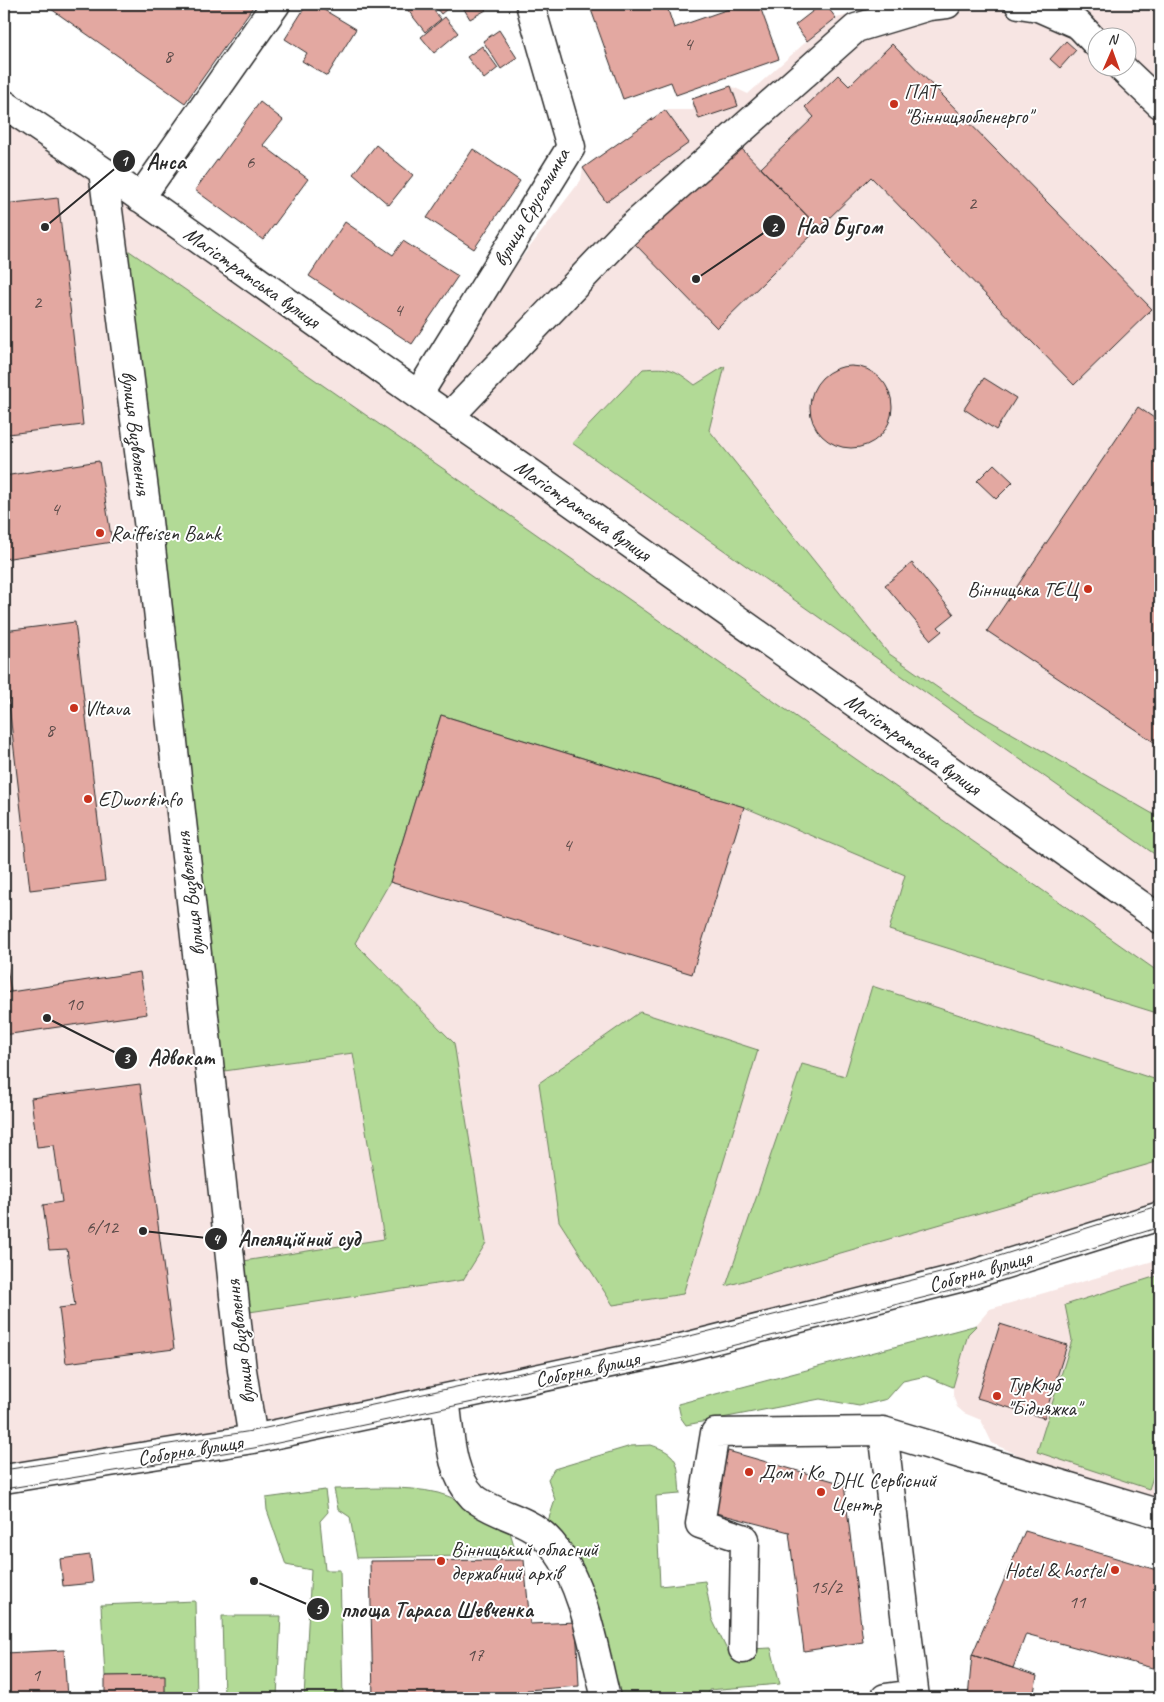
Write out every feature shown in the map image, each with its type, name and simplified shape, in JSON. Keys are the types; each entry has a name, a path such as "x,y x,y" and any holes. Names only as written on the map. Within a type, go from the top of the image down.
{"street":[{"path":"140,198 276,4"},
{"name":"вулиця Єрусалимка","path":"418,395 571,147 530,4"},
{"path":"449,417 625,233 856,28 930,6 947,4"},
{"path":"1019,4 1038,7 1079,25 1086,32"},
{"path":"1133,78 1160,104"},
{"name":"Магістратська вулиця","path":"4,104 103,171 1160,919"},
{"name":"вулиця Визволення","path":"103,171 148,521 242,1370 253,1440"},
{"name":"Соборна вулиця","path":"4,1479 253,1440 681,1348 967,1276 1160,1216"},
{"path":"445,1400 454,1457 460,1478 472,1496 490,1508 533,1526 554,1547 570,1572 580,1598 606,1698"},
{"path":"883,1431 914,1696 885,1698"},
{"path":"743,1649 745,1539 700,1524 715,1433 883,1431 1160,1514"}],"shaded area":[{"path":"867,4 1160,4 1160,1216 967,1276 4,1479 4,103 417,395 581,180 583,168 665,110 693,110 692,99 731,86 748,94 807,41 836,18 867,11"},
{"path":"1160,1259 1160,1500 1136,1495 1024,1458 992,1443 981,1420 964,1413 957,1407 953,1395 953,1387 968,1334 990,1309"}],"green space":[{"path":"112,239 448,472 1160,973 1160,1014 889,930 905,875 744,807 441,715 390,882 355,943 454,1043 486,1243 463,1280 236,1314 231,1263 384,1239 353,1053 210,1073"},
{"path":"725,366 709,430 888,653 964,706 1160,818 1160,858 572,443 643,369 659,368 671,370 695,385"},
{"path":"872,986 1160,1081 1160,1161 726,1286 802,1064 845,1076"},
{"path":"640,1012 758,1050 683,1294 613,1305 559,1221 539,1083"},
{"path":"1160,1275 1160,1456 1149,1489 1037,1452 1072,1340 1065,1305"},
{"path":"977,1325 968,1334 953,1387 926,1376 903,1381 887,1399 859,1406 820,1399 686,1425 681,1418 678,1404"},
{"path":"651,1445 668,1453 676,1462 680,1494 656,1496 660,1586 705,1581 712,1619 727,1650 771,1648 780,1684 709,1690 709,1698 552,1698 591,1693 613,1678 547,1524 555,1500 548,1479 554,1469 631,1446"},
{"path":"334,1489 413,1489 447,1496 475,1509 509,1529 517,1555 357,1558 350,1517 338,1509"},
{"path":"325,1490 328,1512 320,1521 325,1570 340,1570 343,1698 304,1698 311,1570 286,1565 267,1510 266,1498"},
{"path":"195,1601 197,1698 165,1698 164,1675 105,1676 101,1605"},
{"path":"222,1616 281,1616 277,1698 224,1698"}],"building":[{"path":"44,4 160,4 167,9 171,4 255,4 185,103"},
{"path":"307,4 314,4 356,29 327,76 302,61 307,53 285,39"},
{"path":"403,4 428,4 441,19 425,32"},
{"path":"433,4 453,4 441,14"},
{"path":"461,4 482,4 486,10 470,19"},
{"path":"589,4 666,4 674,28 743,4 759,4 779,59 676,95 671,82 623,99"},
{"path":"822,4 825,4 836,18 807,41 795,25"},
{"path":"445,17 458,33 434,53 421,37"},
{"path":"499,30 517,58 501,69 483,41"},
{"path":"1066,41 1076,50 1060,68 1050,59"},
{"path":"892,44 1152,309 1074,385 871,177 819,228 761,168 814,117 805,107 838,75 849,86"},
{"path":"482,46 498,68 484,79 467,57"},
{"path":"731,86 738,106 699,119 692,99"},
{"path":"260,102 283,120 263,145 308,179 263,240 195,190"},
{"path":"665,110 689,143 606,202 583,168"},
{"path":"736,143 819,228 717,328 634,243"},
{"path":"376,145 413,175 389,205 353,174"},
{"path":"473,149 520,181 474,249 427,218"},
{"path":"58,198 83,425 8,434 4,400 4,204"},
{"path":"345,222 393,255 403,241 458,276 412,344 309,276"},
{"path":"843,366 859,366 874,373 885,384 892,399 889,423 880,436 859,448 843,448 828,441 817,430 810,415 810,399 817,384 828,373"},
{"path":"984,378 1016,398 996,430 964,409"},
{"name":"Вінницька ТЕЦ","path":"1138,407 1160,422 1160,746 987,631"},
{"path":"99,461 112,542 4,559 4,476"},
{"path":"994,464 1013,482 996,499 977,481"},
{"path":"912,563 954,614 938,627 942,631 931,640 885,585"},
{"path":"75,622 105,881 30,890 4,661 4,631"},
{"path":"441,715 744,807 692,974 390,882"},
{"path":"7,968 11,992 4,993 4,969"},
{"path":"140,972 147,1014 4,1035 4,993"},
{"path":"140,1084 174,1349 66,1363 59,1308 75,1306 67,1249 49,1250 43,1205 62,1202 54,1145 37,1147 31,1098"},
{"path":"1000,1324 1067,1345 1044,1418 977,1398"},
{"path":"728,1451 844,1484 863,1642 804,1651 789,1532 712,1512"},
{"path":"1025,1531 1160,1571 1160,1670 1026,1634 1013,1668 972,1655"},
{"path":"90,1555 93,1583 63,1586 60,1559"},
{"path":"524,1560 530,1624 576,1622 579,1686 527,1690 528,1698 373,1698 370,1561"},
{"path":"4,1618 5,1653 7,1698 4,1698"},
{"path":"64,1650 67,1698 7,1698 5,1653"},
{"path":"972,1655 1037,1676 1033,1698 968,1698"},
{"path":"165,1675 165,1698 105,1698 105,1676"}],"tram line":[{"path":"4,1470 252,1431 678,1339 964,1267 1160,1205"},
{"path":"4,1489 254,1448 683,1358 970,1286 1160,1227"}],"place":[{"name":"ПАТ \"Вінницяобленерго\"","path":"894,104"},
{"name":"Анса","path":"45,227"},
{"name":"Над Бугом","path":"696,279"},
{"name":"Raiffeisen Bank","path":"100,533"},
{"name":"Вінницька ТЕЦ","path":"1088,589"},
{"name":"Vltava","path":"74,708"},
{"name":"EDworkinfo","path":"88,799"},
{"name":"Адвокат","path":"47,1018"},
{"name":"Апеляційний суд","path":"143,1231"},
{"name":"ТурКлуб \"Бідняжка\"","path":"997,1396"},
{"name":"Дом і Ко","path":"749,1472"},
{"name":"DHL Сервісний Центр","path":"821,1492"},
{"name":"Вінницький обласний державний архів","path":"441,1561"},
{"name":"Hotel & hostel","path":"1115,1570"},
{"name":"площа Тараса Шевченка","path":"254,1581"}]}
